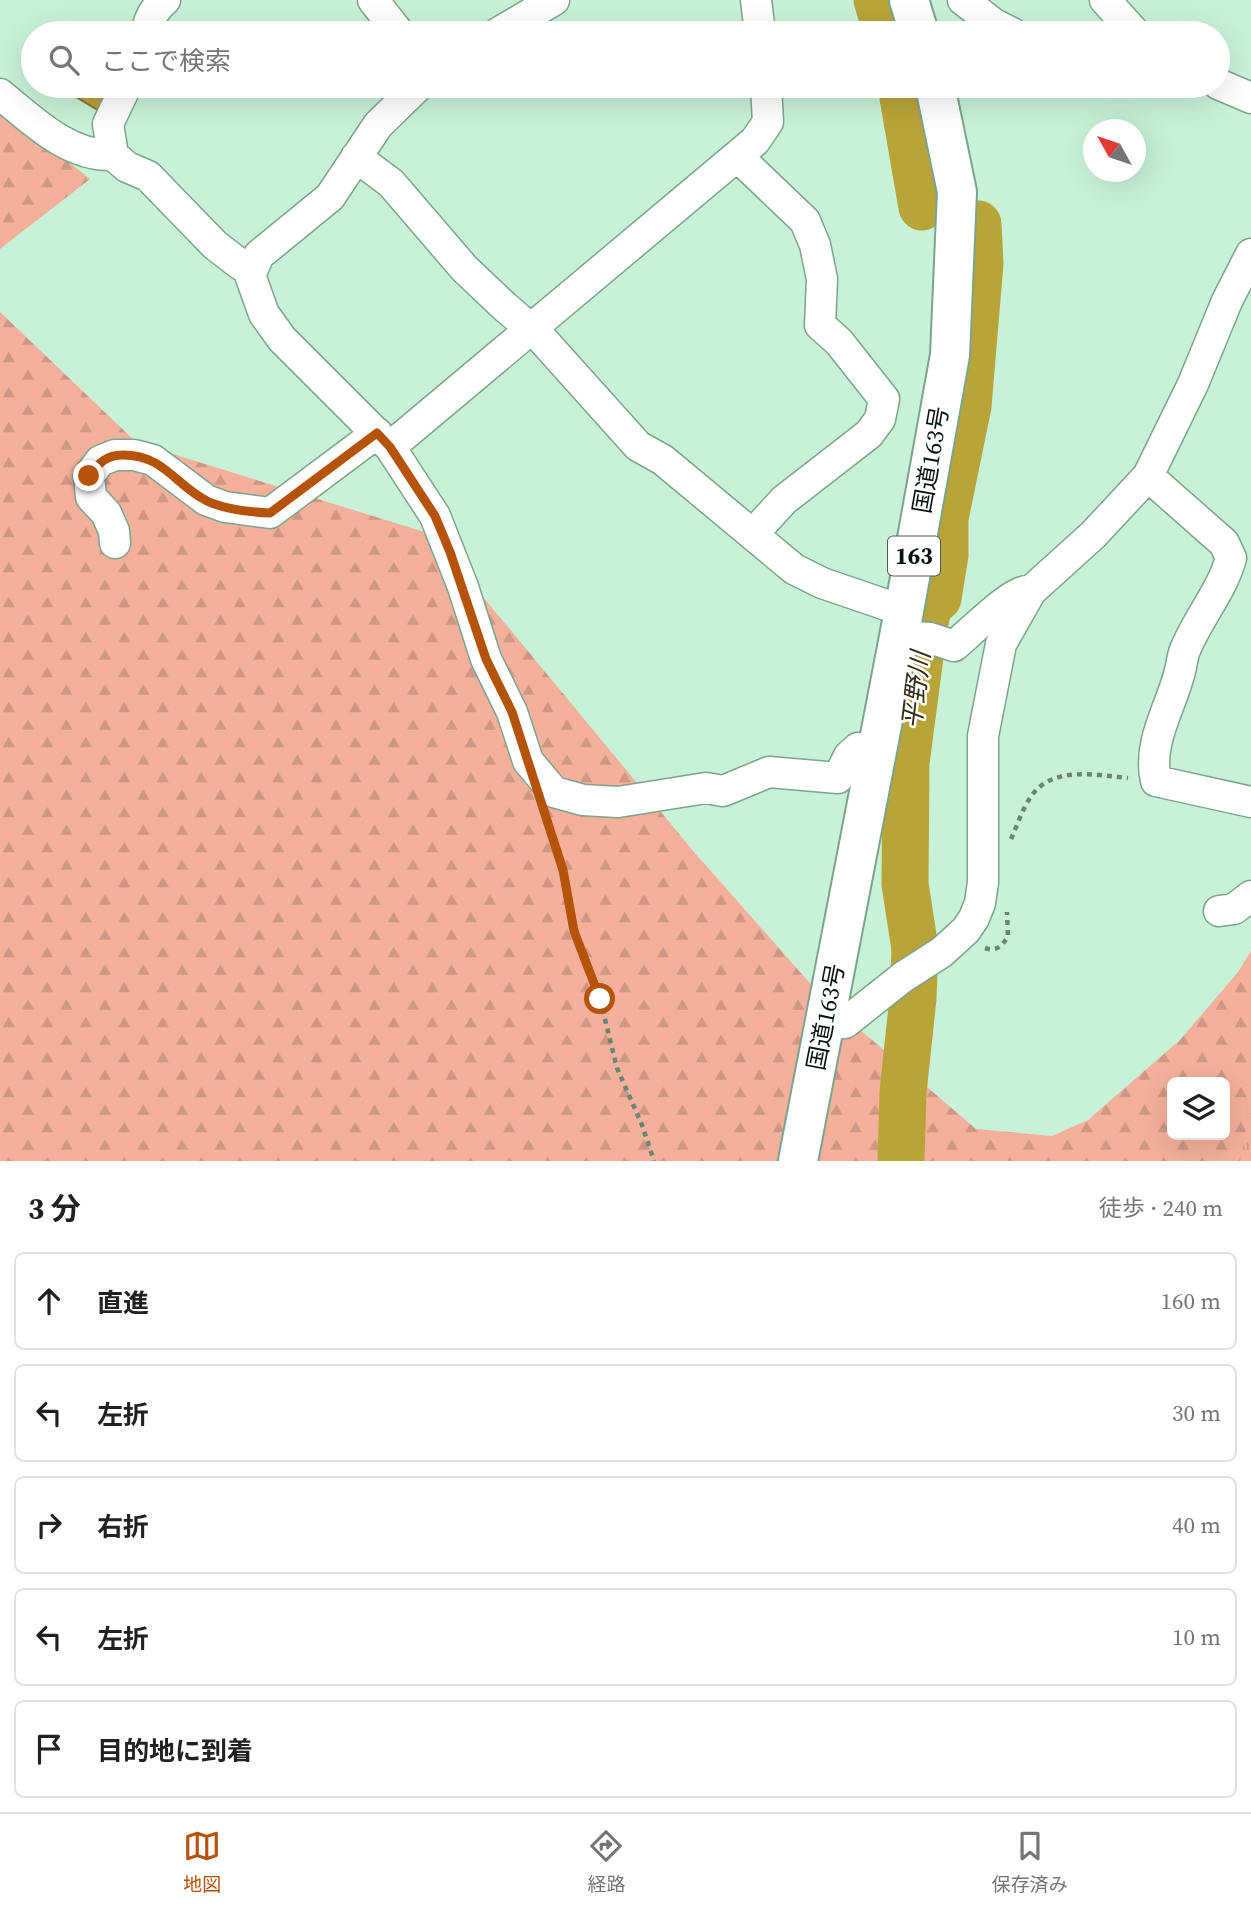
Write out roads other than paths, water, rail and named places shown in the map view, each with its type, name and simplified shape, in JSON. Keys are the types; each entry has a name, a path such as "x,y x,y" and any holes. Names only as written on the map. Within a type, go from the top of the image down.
{"highway":[{"path":"909,0 915,21"},
{"name":"国道163号","path":"798,1161 877,752 912,630 950,355 957,192 937,98"}],"street":[{"path":"130,0 141,11 145,21"},
{"path":"151,21 156,8 165,0"},
{"path":"373,0 390,21"},
{"path":"518,21 554,0"},
{"path":"756,0 759,21"},
{"path":"963,0 990,21"},
{"path":"1105,0 1124,21"},
{"path":"1230,89 1251,98"},
{"path":"0,94 62,141 95,156 113,155"},
{"path":"120,98 108,124 113,155 127,167 148,176 215,245 241,265 253,269"},
{"path":"406,98 378,125 330,197 259,255 250,275 264,314 282,339 384,440 435,516 463,587 486,659 512,712 528,761 555,792 583,800 618,802 706,788 723,791 769,772 838,778 849,756 859,748 877,752"},
{"path":"115,543 114,531 106,513 91,497 89,476 100,461 115,455 134,455 153,460 206,500 237,510 270,513 384,440 533,328 755,141 768,122 767,98"},
{"path":"737,156 806,221 815,245 822,279 820,325 839,342 884,399 880,419 869,434 784,500 753,534"},
{"path":"356,158 391,183 464,268 514,315 533,328 638,446 663,460 794,569 912,630 954,646 1004,602 1021,591 1031,591"},
{"path":"824,1024 845,1023 903,977 947,947 974,918 980,903 983,882 983,736 1001,644 1031,591 1093,535 1148,476 1193,384 1227,302 1251,254"},
{"path":"1148,476 1224,543 1231,558 1221,585 1184,651 1180,672 1155,745 1152,765 1156,781 1251,802"},
{"path":"1219,911 1234,909 1251,896"}],"waterway":[{"name":"平野川","path":"877,0 883,21"},
{"name":"平野川","path":"903,98 922,207"},
{"name":"平野川","path":"901,1161 903,1092 913,998 915,949 905,884 906,763 924,626 929,605 938,598 945,555 945,518 968,406 980,263 978,224"}]}
